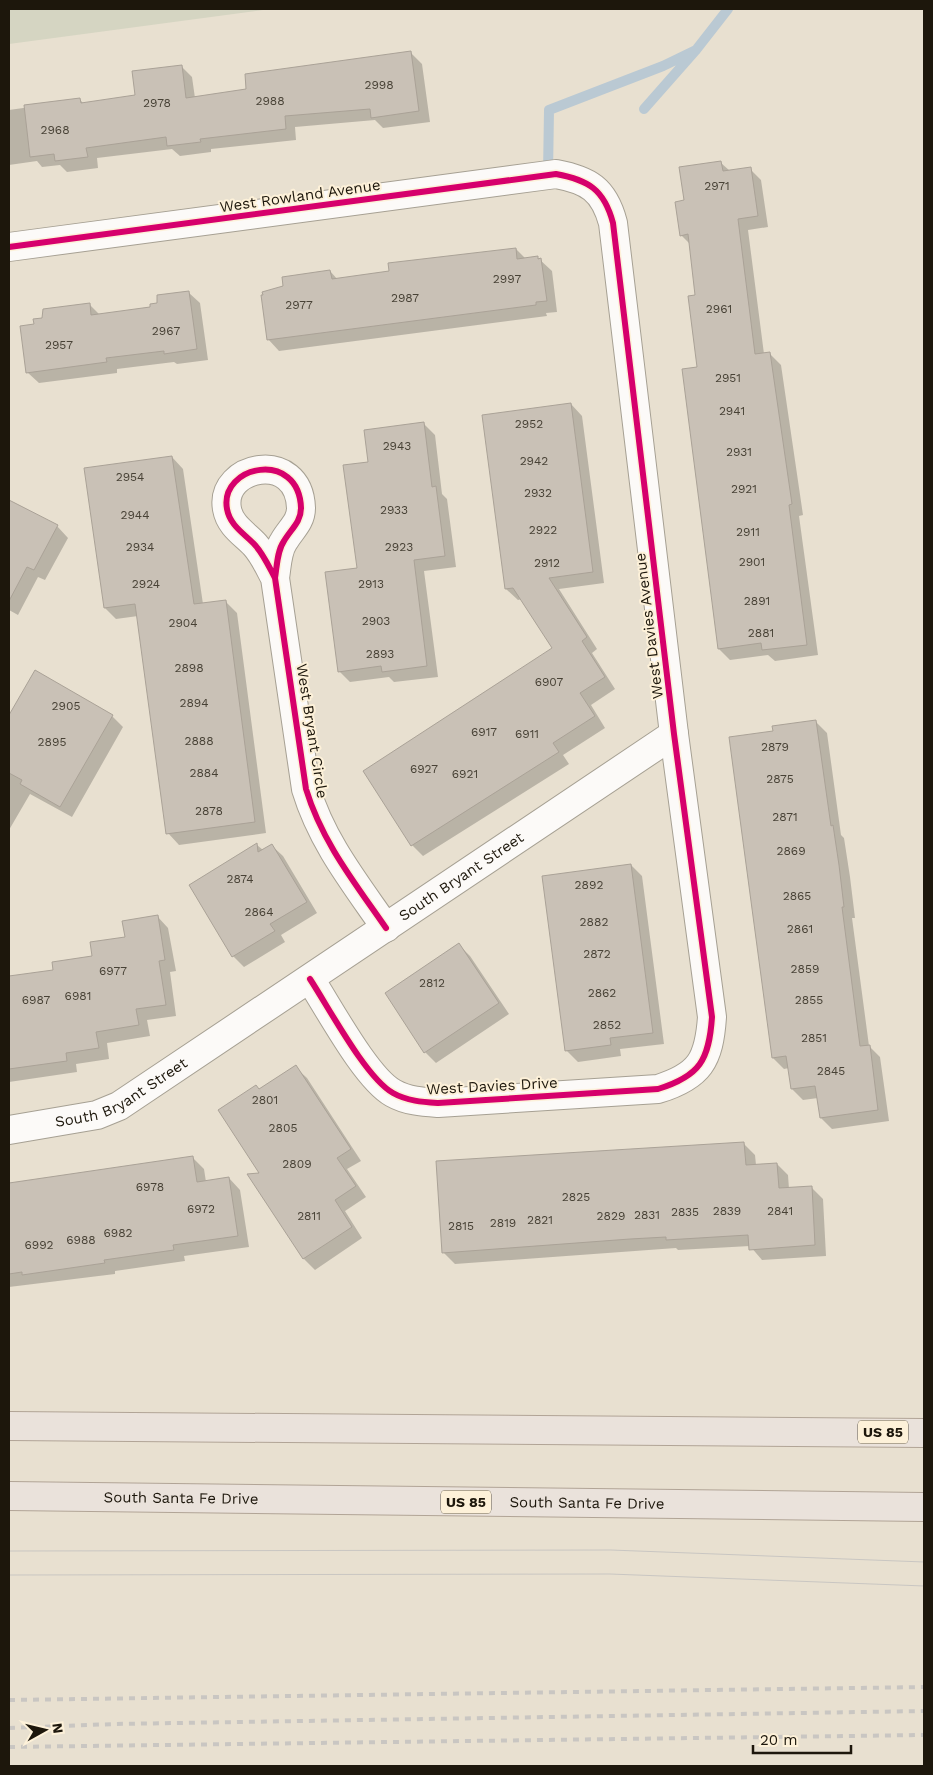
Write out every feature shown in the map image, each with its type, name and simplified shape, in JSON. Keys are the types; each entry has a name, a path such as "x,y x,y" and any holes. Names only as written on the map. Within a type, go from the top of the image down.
{"highway":[{"name":"US 85","path":"9,1426 924,1433"},
{"name":"South Santa Fe Drive","path":"9,1496 924,1507"}],"street":[{"name":"West Rowland Avenue","path":"9,247 556,174 578,178 592,186"},
{"name":"West Davies Avenue","path":"592,186 610,210 613,223 674,734 712,1017 710,1042 699,1066"},
{"name":"West Bryant Circle","path":"275,578 306,789 314,815 326,841 386,928"},
{"name":"South Bryant Street","path":"9,1130 97,1115 119,1106 674,734"},
{"name":"West Davies Drive","path":"310,979 373,1077 393,1093 415,1102 438,1103 658,1089 682,1082 699,1066"}],"green space":[{"path":"9,9 270,9 9,44"}],"building":[{"path":"411,51 419,111 371,118 370,109 285,116 286,129 200,139 201,142 167,146 166,137 86,148 88,157 55,161 54,154 30,157 24,105 80,98 81,103 135,95 132,71 182,65 186,98 246,89 245,74"},
{"path":"721,161 723,171 751,167 758,216 738,219 755,354 770,352 792,504 789,505 807,645 762,650 761,643 718,649 682,369 697,367 688,296 695,295 688,234 680,236 675,202 684,200 679,167"},
{"path":"516,248 517,259 538,256 538,259 541,258 547,301 536,302 536,305 267,340 261,295 263,295 262,292 283,286 282,277 330,270 332,279 389,271 388,263"},
{"path":"189,291 197,349 164,354 164,351 106,358 107,362 26,373 20,326 34,324 33,319 42,318 43,309 90,303 91,315 150,307 150,304 157,303 157,295"},
{"path":"571,403 593,572 549,578 587,637 582,641 605,677 580,693 595,716 553,743 559,752 411,846 363,771 552,648 513,588 505,589 482,415"},
{"path":"424,422 432,487 436,486 445,556 414,560 427,666 382,672 381,666 338,672 325,572 357,568 343,465 368,462 364,430"},
{"path":"172,456 194,604 226,600 255,822 166,834 135,604 104,608 84,468"},
{"path":"9,500 58,525 34,570 27,567 9,601"},
{"path":"35,670 113,715 60,807 20,784 22,780 9,773 9,715"},
{"path":"816,720 831,826 833,825 839,865 844,907 842,907 860,1046 870,1045 878,1110 820,1118 815,1086 791,1089 786,1056 772,1058 729,737 773,731 772,726"},
{"path":"257,843 258,852 272,844 307,902 270,924 275,931 232,957 189,885"},
{"path":"631,864 653,1033 610,1038 611,1045 565,1051 542,876"},
{"path":"158,915 165,960 159,961 166,1005 136,1009 139,1025 96,1032 99,1048 66,1053 67,1061 9,1069 9,976 53,970 52,962 92,956 90,942 125,937 122,921"},
{"path":"459,943 499,1003 424,1053 385,993"},
{"path":"296,1065 351,1149 337,1158 356,1186 335,1200 352,1227 303,1259 247,1174 259,1173 218,1110 256,1085 259,1089"},
{"path":"744,1142 746,1165 777,1163 779,1188 812,1186 815,1245 749,1250 748,1235 666,1240 666,1237 630,1239 442,1253 436,1161"},
{"path":"193,1156 197,1182 229,1177 238,1236 173,1245 174,1250 104,1260 105,1263 22,1275 22,1272 9,1274 9,1183"}],"waterway":[{"path":"644,109 696,50 728,9"},
{"path":"548,174 549,110 663,66 696,50"}],"tram line":[{"path":"9,1551 611,1550 924,1562"},
{"path":"9,1575 610,1574 924,1586"}],"railway":[{"path":"9,1700 924,1687"},
{"path":"9,1728 115,1724 924,1711"},
{"path":"9,1747 924,1735"}],"cycle path":[{"path":"9,247 556,174 586,183 599,194 609,211 613,223 674,734 712,1017 711,1032 705,1055 693,1072 672,1084 658,1089 438,1103 415,1101 393,1093 371,1073 348,1041 310,979"},
{"path":"275,578 258,549 231,520 227,509 228,494 235,482 246,474 260,470 275,471 287,477 297,489 301,508 297,521 280,549 275,578 306,789 330,844 386,928"}]}
